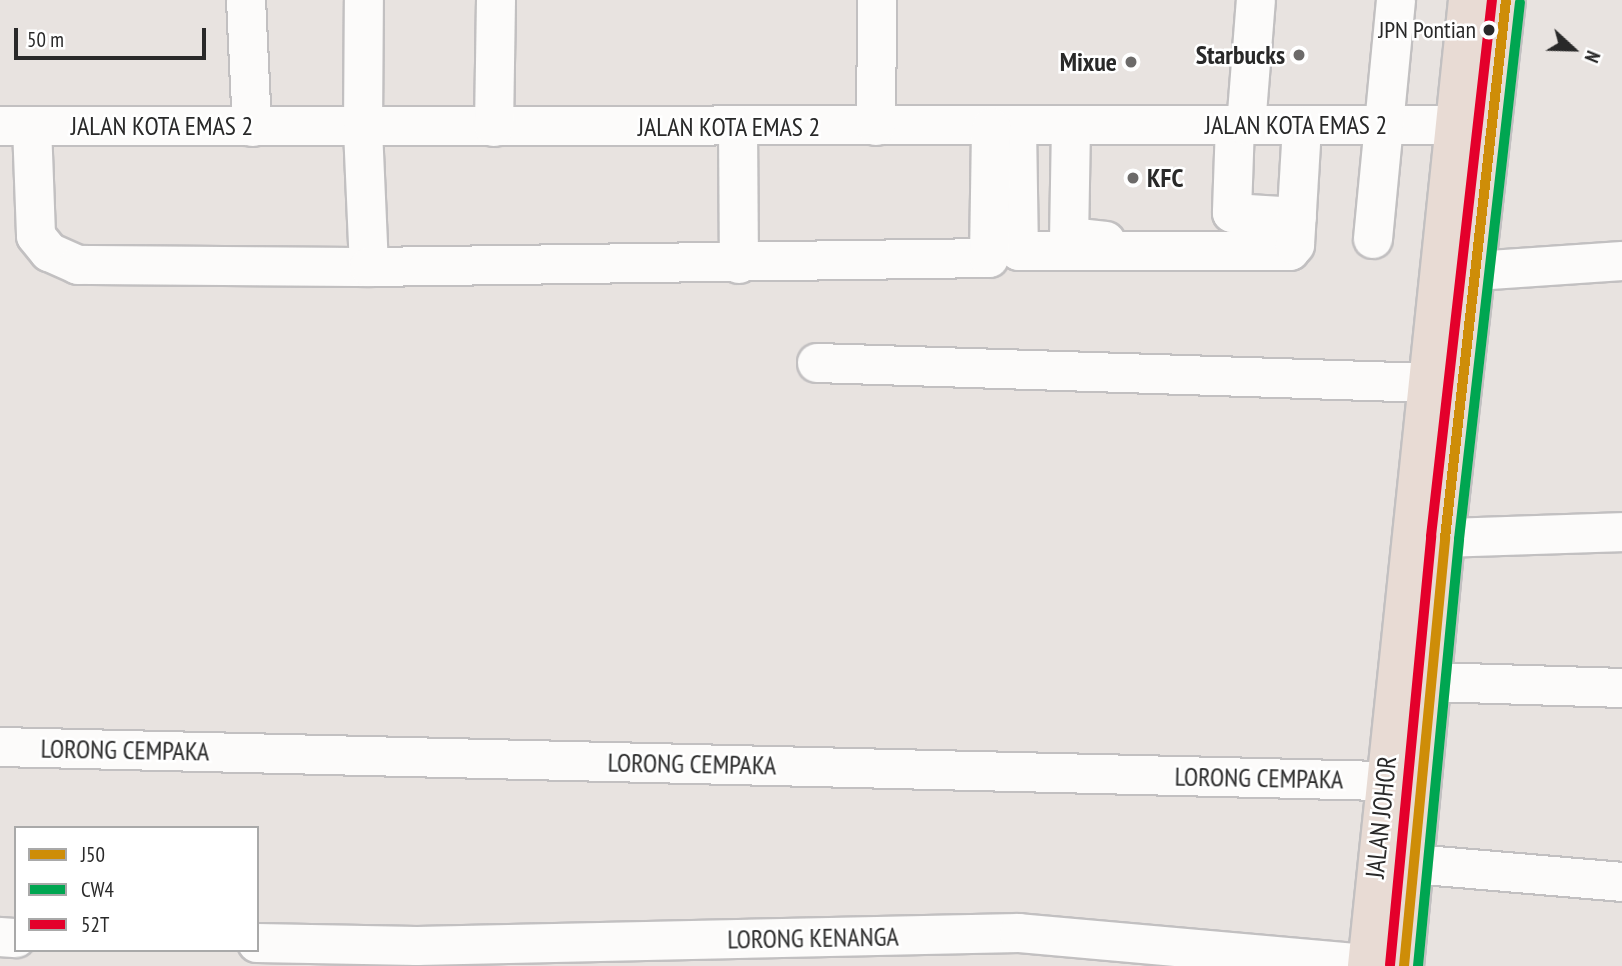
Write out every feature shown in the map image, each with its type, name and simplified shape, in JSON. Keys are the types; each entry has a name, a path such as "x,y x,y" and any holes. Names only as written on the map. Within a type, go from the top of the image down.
{"highway":[{"name":"JALAN JOHOR","path":"1379,965 1384,781 1431,383 1468,0"},
{"name":"JALAN JOHOR","path":"1379,965 1413,864 1445,538 1506,0"}],"street":[{"path":"246,0 252,127"},
{"path":"364,0 363,128 369,267"},
{"path":"494,127 496,0"},
{"path":"876,126 877,0"},
{"path":"1256,0 1232,213 1297,217"},
{"path":"1373,239 1396,0"},
{"path":"1004,127 1017,170 1019,251 1244,251 1294,250 1301,125"},
{"name":"JALAN KOTA EMAS 2","path":"16,126 363,128 1458,125"},
{"path":"16,126 36,236 49,252 78,265 369,267 739,264 989,258 1004,127"},
{"path":"1071,126 1072,241 1232,241 1244,251"},
{"path":"738,127 739,264"},
{"path":"1017,170 1070,170"},
{"path":"1476,271 1622,261"},
{"path":"817,363 1431,383"},
{"path":"1445,538 1622,532"},
{"path":"1432,682 1622,688"},
{"name":"LORONG CEMPAKA","path":"0,747 1384,781"},
{"path":"1413,864 1622,882"},
{"name":"LORONG KENANGA","path":"259,943 416,946 1019,933 1379,965"}],"transit line":[{"name":"52T","path":"1390,965 1431,536 1492,0"},
{"name":"J50","path":"1404,966 1445,538 1506,0"},
{"name":"CW4","path":"1418,966 1459,539 1520,2"}],"place":[{"name":"JPN Pontian","path":"1489,30"},
{"name":"Starbucks","path":"1299,55"},
{"name":"Mixue","path":"1131,62"},
{"name":"KFC","path":"1133,178"}]}
